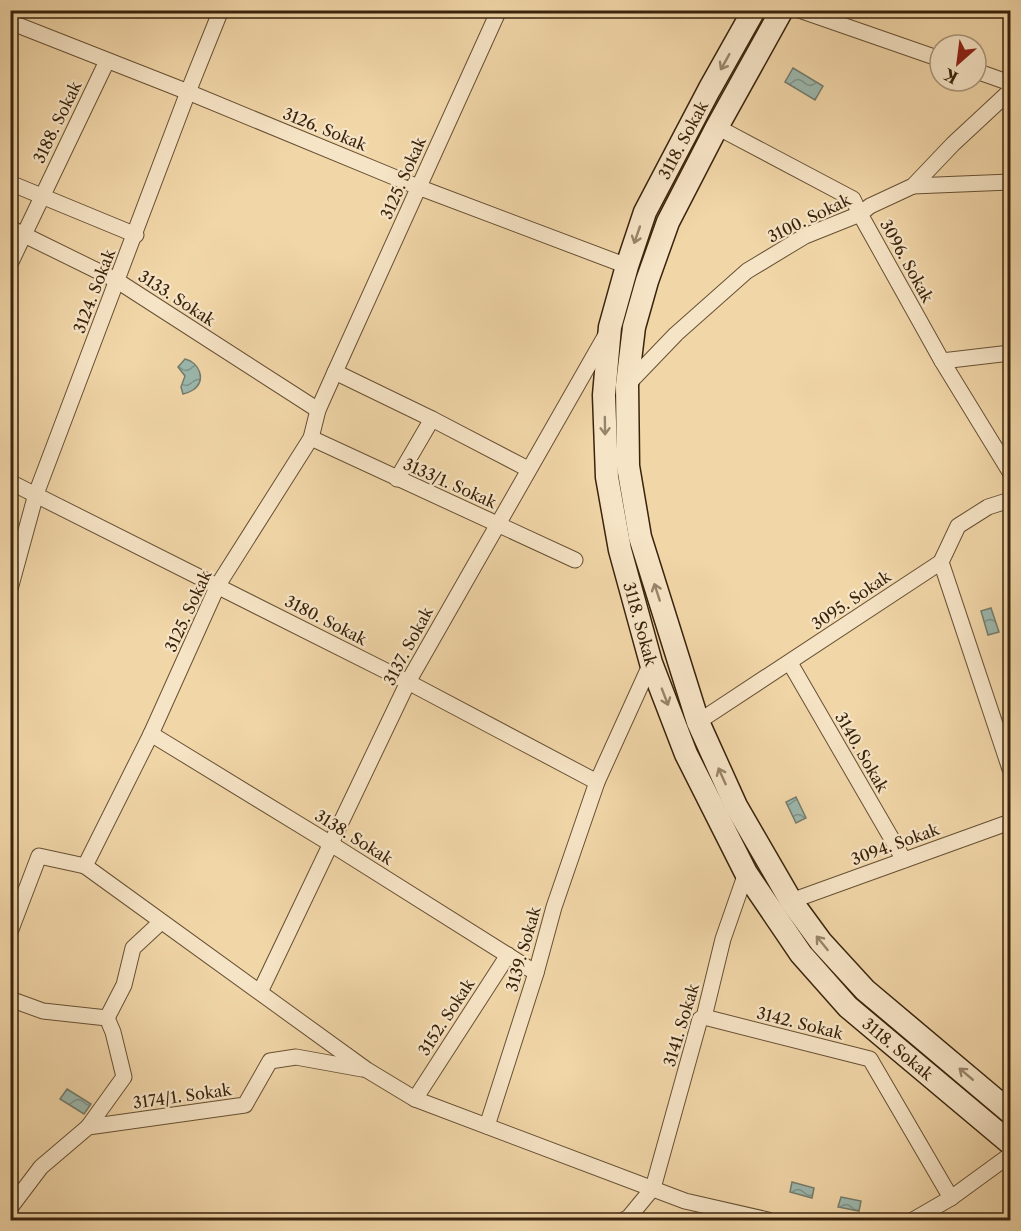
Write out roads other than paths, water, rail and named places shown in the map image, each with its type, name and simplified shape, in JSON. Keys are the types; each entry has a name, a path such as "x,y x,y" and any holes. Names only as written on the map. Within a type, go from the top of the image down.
{"main road":[{"name":"3118. Sokak","path":"754,10 645,212 610,327 604,395 607,477 620,550 651,663 686,754 746,873 801,954 848,1007 1011,1143"},
{"name":"3118. Sokak","path":"782,10 717,127 668,222 647,281 634,327 627,385 628,466 640,537 698,722 736,806 791,901 821,942 865,990 1011,1112"}],"street":[{"name":"3124. Sokak","path":"10,589 36,494 221,10"},
{"path":"799,10 928,55"},
{"name":"3125. Sokak","path":"85,866 151,734 218,585 311,438 318,410 495,12"},
{"name":"3126. Sokak","path":"10,22 188,92 418,187 627,266"},
{"name":"3188. Sokak","path":"10,264 17,231 41,197 107,61"},
{"path":"988,75 1011,83"},
{"name":"3100. Sokak","path":"627,385 676,334 747,271 805,236 860,214 870,206 913,186 953,144 1011,91"},
{"name":"3096. Sokak","path":"717,127 853,199 942,361 1011,472"},
{"path":"913,186 1011,182"},
{"path":"10,183 136,235"},
{"name":"3133. Sokak","path":"17,231 116,280 318,410"},
{"name":"3137. Sokak","path":"260,992 408,681 610,327"},
{"path":"942,361 1011,353"},
{"path":"335,372 432,418 528,469"},
{"path":"397,479 432,418"},
{"name":"3133/1. Sokak","path":"311,438 575,560"},
{"path":"10,482 36,494"},
{"name":"3180. Sokak","path":"36,494 408,681 597,782"},
{"path":"1011,500 988,507 958,526 941,562 1011,769"},
{"name":"3095. Sokak","path":"698,722 941,562"},
{"name":"3139. Sokak","path":"488,1126 536,973 554,907 597,782 651,663"},
{"name":"3140. Sokak","path":"790,663 904,860"},
{"name":"3138. Sokak","path":"151,734 536,973"},
{"name":"3094. Sokak","path":"791,901 1011,822"},
{"path":"10,932 39,856 85,866 368,1070 414,1099 685,1201 768,1221"},
{"name":"3141. Sokak","path":"653,1188 700,1019 704,1017 723,939 746,873"},
{"path":"10,1208 41,1167 88,1127 124,1077 107,1018 124,985 133,948 161,922"},
{"name":"3152. Sokak","path":"414,1099 508,955"},
{"path":"10,999 43,1011 107,1018"},
{"name":"3142. Sokak","path":"704,1017 870,1059 951,1198"},
{"name":"3174/1. Sokak","path":"88,1127 245,1105 270,1061 296,1057 368,1070"},
{"path":"913,1221 951,1198 1011,1155"},
{"path":"624,1221 653,1188"}],"water":[{"path":"793,68 823,86 815,100 785,82"},
{"path":"185,359 197,367 200,372 200,381 192,391 183,394 181,387 185,376 178,367"},
{"path":"991,608 999,632 988,635 981,611"},
{"path":"796,797 806,818 796,823 786,802"},
{"path":"67,1089 91,1104 84,1114 60,1099"},
{"path":"792,1182 814,1188 812,1198 790,1192"},
{"path":"841,1197 861,1201 859,1211 838,1207"}]}
